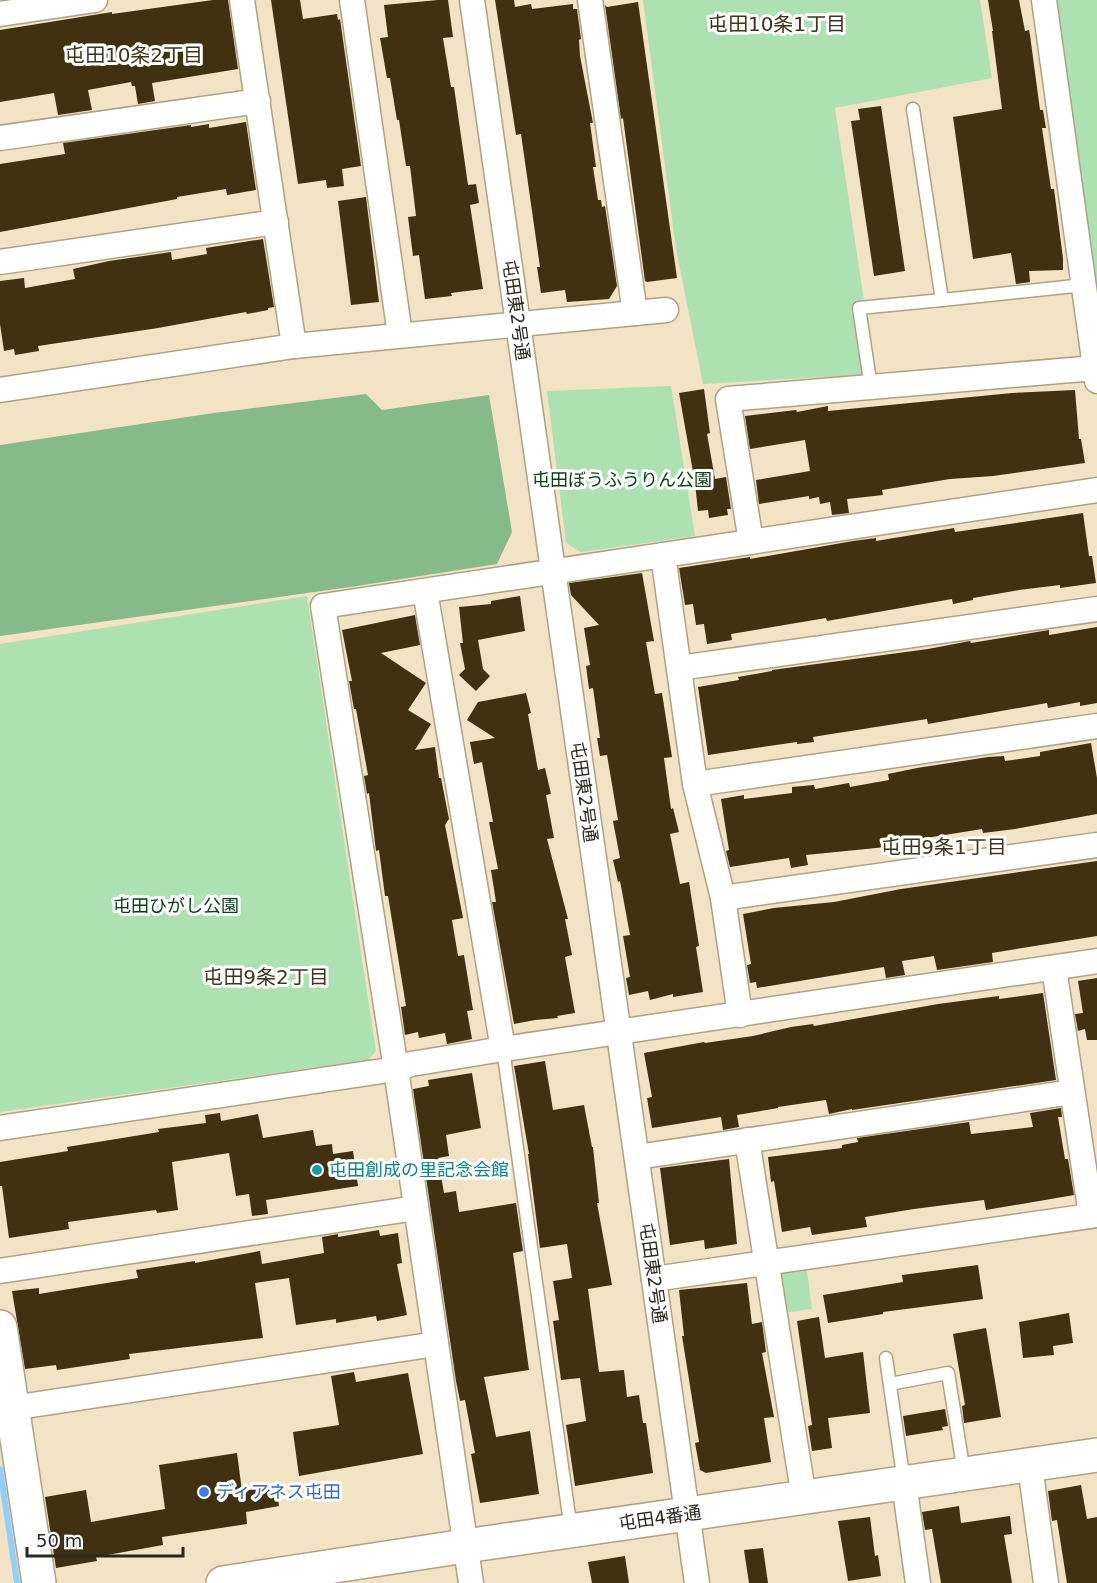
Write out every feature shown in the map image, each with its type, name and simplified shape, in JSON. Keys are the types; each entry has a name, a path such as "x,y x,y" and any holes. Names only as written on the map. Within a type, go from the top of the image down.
{"street":[{"path":"0,14 95,0"},
{"path":"243,0 294,346"},
{"path":"352,0 400,335"},
{"name":"屯田東2号通","path":"472,0 698,1583"},
{"path":"590,0 634,313"},
{"path":"751,542 728,399 871,387 1096,375 1044,0"},
{"path":"0,138 258,101"},
{"path":"0,262 276,222"},
{"path":"0,390 294,346 666,310"},
{"path":"471,1583 396,1069 324,606 1097,490"},
{"path":"663,555 695,784 723,898 740,1015"},
{"path":"425,591 503,1049"},
{"path":"679,668 1097,609"},
{"path":"695,784 1097,726"},
{"path":"723,898 1097,845"},
{"path":"0,1128 396,1069 411,1064 503,1049 1097,962"},
{"path":"654,1279 1094,1215 1072,1092 1054,968"},
{"path":"637,1157 1072,1092"},
{"path":"747,1140 804,1498"},
{"path":"0,1271 416,1208"},
{"path":"0,1327 39,1583"},
{"path":"12,1408 436,1344"},
{"name":"屯田4番通","path":"223,1583 1097,1455"},
{"path":"1030,1466 1046,1583"},
{"path":"904,1483 918,1583"}],"lane":[{"path":"913,110 942,300"},
{"path":"871,387 859,308 1084,285"},
{"path":"503,1049 571,1531"},
{"path":"886,1358 904,1483"},
{"path":"890,1384 948,1373 964,1475"}],"green space":[{"path":"643,0 980,0 992,78 835,108 875,374 703,384 676,249"},
{"path":"1054,0 1097,0 1097,309"},
{"name":"屯田ぼうふうりん公園","path":"671,386 695,536 581,552 566,543 547,391"},
{"path":"366,394 382,410 489,395 512,532 497,564 0,636 0,445 214,413"},
{"name":"屯田ひがし公園","path":"307,596 376,1051 368,1060 0,1112 0,644"},
{"path":"807,1271 812,1309 783,1313 778,1274"}],"building":[{"path":"228,0 238,69 152,83 155,101 138,104 135,86 132,86 131,82 88,90 92,110 58,115 54,93 0,102 0,30 112,12 112,14"},
{"path":"271,0 300,0 303,19 337,14 338,20 340,19 361,166 342,169 344,186 327,188 326,180 298,184"},
{"path":"448,0 453,37 443,38 451,87 454,87 468,185 476,184 479,203 470,205 483,289 425,299 419,255 413,256 408,217 416,216 410,166 406,166 399,120 397,120 390,78 387,78 380,38 388,37 384,5"},
{"path":"495,0 514,0 515,7 531,4 532,9 573,4 573,9 577,9 581,39 579,40 580,56 593,123 590,123 596,167 593,167 598,200 601,200 602,207 605,206 617,286 609,299 567,302 565,290 541,293 537,267 540,267 521,134 516,135"},
{"path":"988,0 1019,0 1025,31 1029,30 1040,110 1043,110 1046,128 1042,128 1051,189 1054,189 1063,258 1063,270 1029,271 1030,282 1016,284 1011,253 973,259 953,117 1002,109"},
{"path":"638,2 677,278 647,282 645,281 605,5 607,7"},
{"path":"881,106 905,271 874,276 851,121 860,120 858,109"},
{"path":"246,122 256,190 227,195 226,189 177,197 177,199 0,232 0,164 65,154 63,143 191,125 191,127 209,124 209,128"},
{"path":"366,197 379,302 351,305 338,201"},
{"path":"263,239 274,307 268,310 38,346 39,351 15,355 14,349 4,351 0,324 0,281 24,278 25,288 75,279 73,269 109,261 171,252 172,260 207,254 206,248"},
{"path":"704,389 710,433 707,434 715,479 726,477 731,509 727,509 728,515 709,518 708,510 698,511 679,393"},
{"path":"1075,390 1079,439 1081,439 1085,463 993,476 950,479 882,490 883,495 847,499 849,513 832,515 830,502 820,504 819,497 809,499 809,496 759,504 756,480 810,471 805,440 750,449 745,416 796,410 797,412 828,406 828,411 1012,393"},
{"path":"1083,513 1089,556 1092,556 1096,583 1019,590 953,604 952,599 827,621 826,618 731,634 732,640 707,644 704,624 696,625 693,604 685,605 679,568 750,557 750,559 853,541 876,538 876,541 954,528 955,532"},
{"path":"642,573 654,641 646,642 655,694 662,693 672,757 664,758 671,809 673,808 679,832 670,834 680,884 689,882 699,946 696,947 703,992 673,997 673,994 650,1000 648,991 629,995 626,978 630,977 623,936 630,935 620,881 618,882 613,860 620,858 613,821 618,820 607,755 600,756 597,738 600,738 593,688 589,689 586,666 590,665 584,628 599,625 571,595 569,583"},
{"path":"520,596 525,631 478,640 483,669 490,676 476,691 459,675 465,669 460,643 463,643 459,607 491,604 491,601"},
{"path":"415,615 420,645 381,653 426,683 408,710 431,724 415,750 435,747 439,778 441,778 449,819 445,825 463,918 452,920 458,956 464,955 473,1010 467,1011 472,1039 447,1044 445,1033 419,1038 418,1032 405,1035 401,1007 406,1006 388,896 385,896 379,850 376,851 369,793 367,794 364,776 368,775 356,709 354,709 349,681 352,681 342,630"},
{"path":"1097,627 1097,703 1080,706 1080,702 1048,708 1047,703 928,724 927,719 813,737 814,742 797,744 797,742 708,755 698,687 739,680 738,677 772,670 1049,630 1049,635"},
{"path":"526,693 531,713 528,714 538,770 545,768 551,794 546,795 554,838 547,839 568,919 565,919 572,955 565,957 575,1013 557,1016 558,1018 514,1024 492,902 496,902 491,870 498,869 489,822 493,822 482,762 474,764 470,742 495,738 467,720 478,702"},
{"path":"1091,743 1097,778 1097,814 1015,829 983,833 982,829 926,838 927,840 886,844 886,847 806,855 808,865 791,868 789,858 730,867 726,851 729,850 721,799 744,795 744,799 792,793 792,787 814,785 815,789 849,783 850,787 889,780 888,774 917,768 988,757 1004,756 1005,761 1040,756 1040,752"},
{"path":"1097,861 1097,936 992,953 993,962 937,970 934,956 902,961 905,975 886,978 884,967 757,988 756,982 750,983 747,965 751,964 743,914"},
{"path":"1097,978 1097,1040 1087,1040 1085,1029 1078,1031 1075,1014 1083,1013 1078,981"},
{"path":"1043,993 1056,1080 829,1114 826,1100 778,1107 737,1115 739,1127 723,1130 721,1117 652,1128 647,1098 652,1097 644,1053 938,1004"},
{"path":"545,1061 553,1110 584,1105 593,1147 599,1203 597,1203 612,1285 588,1289 599,1372 624,1370 627,1397 639,1395 643,1423 646,1423 653,1473 575,1486 566,1425 586,1421 580,1378 561,1380 553,1321 559,1320 553,1281 572,1278 567,1244 540,1248 529,1154 514,1066"},
{"path":"472,1073 481,1128 446,1135 449,1156 438,1158 444,1193 456,1191 459,1212 516,1203 523,1251 513,1253 529,1370 484,1377 496,1437 530,1431 539,1494 480,1503 471,1454 475,1453 465,1400 460,1401 456,1381 413,1089 429,1086 428,1080"},
{"path":"1061,1108 1062,1117 1058,1117 1074,1195 986,1210 984,1200 914,1209 865,1217 867,1227 812,1235 810,1227 782,1232 768,1157 842,1148 842,1145 858,1142 857,1138 969,1122 971,1134 1033,1127 1030,1113"},
{"path":"220,1113 221,1121 258,1114 263,1138 313,1130 316,1146 332,1144 333,1154 353,1151 358,1186 266,1200 268,1214 252,1216 249,1194 236,1196 229,1153 172,1162 178,1210 157,1213 156,1210 68,1222 69,1229 9,1238 2,1186 0,1186 0,1162 68,1151 67,1147 159,1132 158,1129 206,1123 205,1115"},
{"path":"729,1159 737,1244 705,1249 704,1240 670,1245 660,1168"},
{"path":"379,1230 380,1236 398,1233 402,1263 397,1264 407,1315 377,1321 376,1316 336,1323 336,1319 296,1325 289,1278 255,1283 263,1338 129,1354 130,1359 57,1370 56,1365 25,1369 12,1291 39,1288 39,1294 138,1278 136,1270 195,1261 195,1263 260,1251 262,1264 324,1253 322,1237 338,1234 338,1237"},
{"path":"978,1265 983,1299 883,1312 883,1314 828,1323 823,1295 903,1282 902,1275"},
{"path":"747,1283 752,1324 762,1322 766,1352 762,1353 774,1417 764,1418 771,1462 706,1473 700,1470 695,1443 699,1442 682,1336 684,1336 679,1290"},
{"path":"1069,1313 1073,1343 1053,1346 1054,1355 1023,1358 1019,1322"},
{"path":"819,1317 825,1358 863,1352 870,1413 828,1418 832,1448 812,1451 808,1426 812,1425 797,1321"},
{"path":"986,1328 1001,1417 964,1423 962,1406 965,1405 953,1334"},
{"path":"354,1372 356,1382 408,1373 423,1454 299,1476 293,1432 339,1425 331,1376"},
{"path":"945,1409 948,1426 942,1427 943,1430 906,1436 903,1416"},
{"path":"237,1453 242,1491 276,1486 279,1506 246,1512 247,1524 162,1537 163,1545 96,1557 97,1561 56,1568 45,1497 86,1490 91,1522 165,1509 159,1465"},
{"path":"1081,1485 1087,1519 1097,1517 1097,1583 1067,1583 1057,1520 1052,1521 1048,1491"},
{"path":"959,1506 961,1523 1010,1516 1012,1534 1004,1535 1012,1583 941,1583 932,1529 925,1530 922,1512"},
{"path":"870,1517 875,1556 878,1555 881,1576 848,1581 838,1521"},
{"path":"763,1548 768,1583 749,1583 744,1550"},
{"path":"625,1556 629,1583 592,1583 588,1562"}],"waterway":[{"path":"0,1469 17,1583"}],"place":[{"name":"屯田創成の里記念会館","path":"317,1170"},
{"name":"ディアネス屯田","path":"204,1492"}],"district":[{"name":"屯田10条1丁目","path":"777,24"},
{"name":"屯田10条2丁目","path":"134,55"},
{"name":"屯田9条1丁目","path":"944,847"},
{"name":"屯田9条2丁目","path":"266,977"}]}
